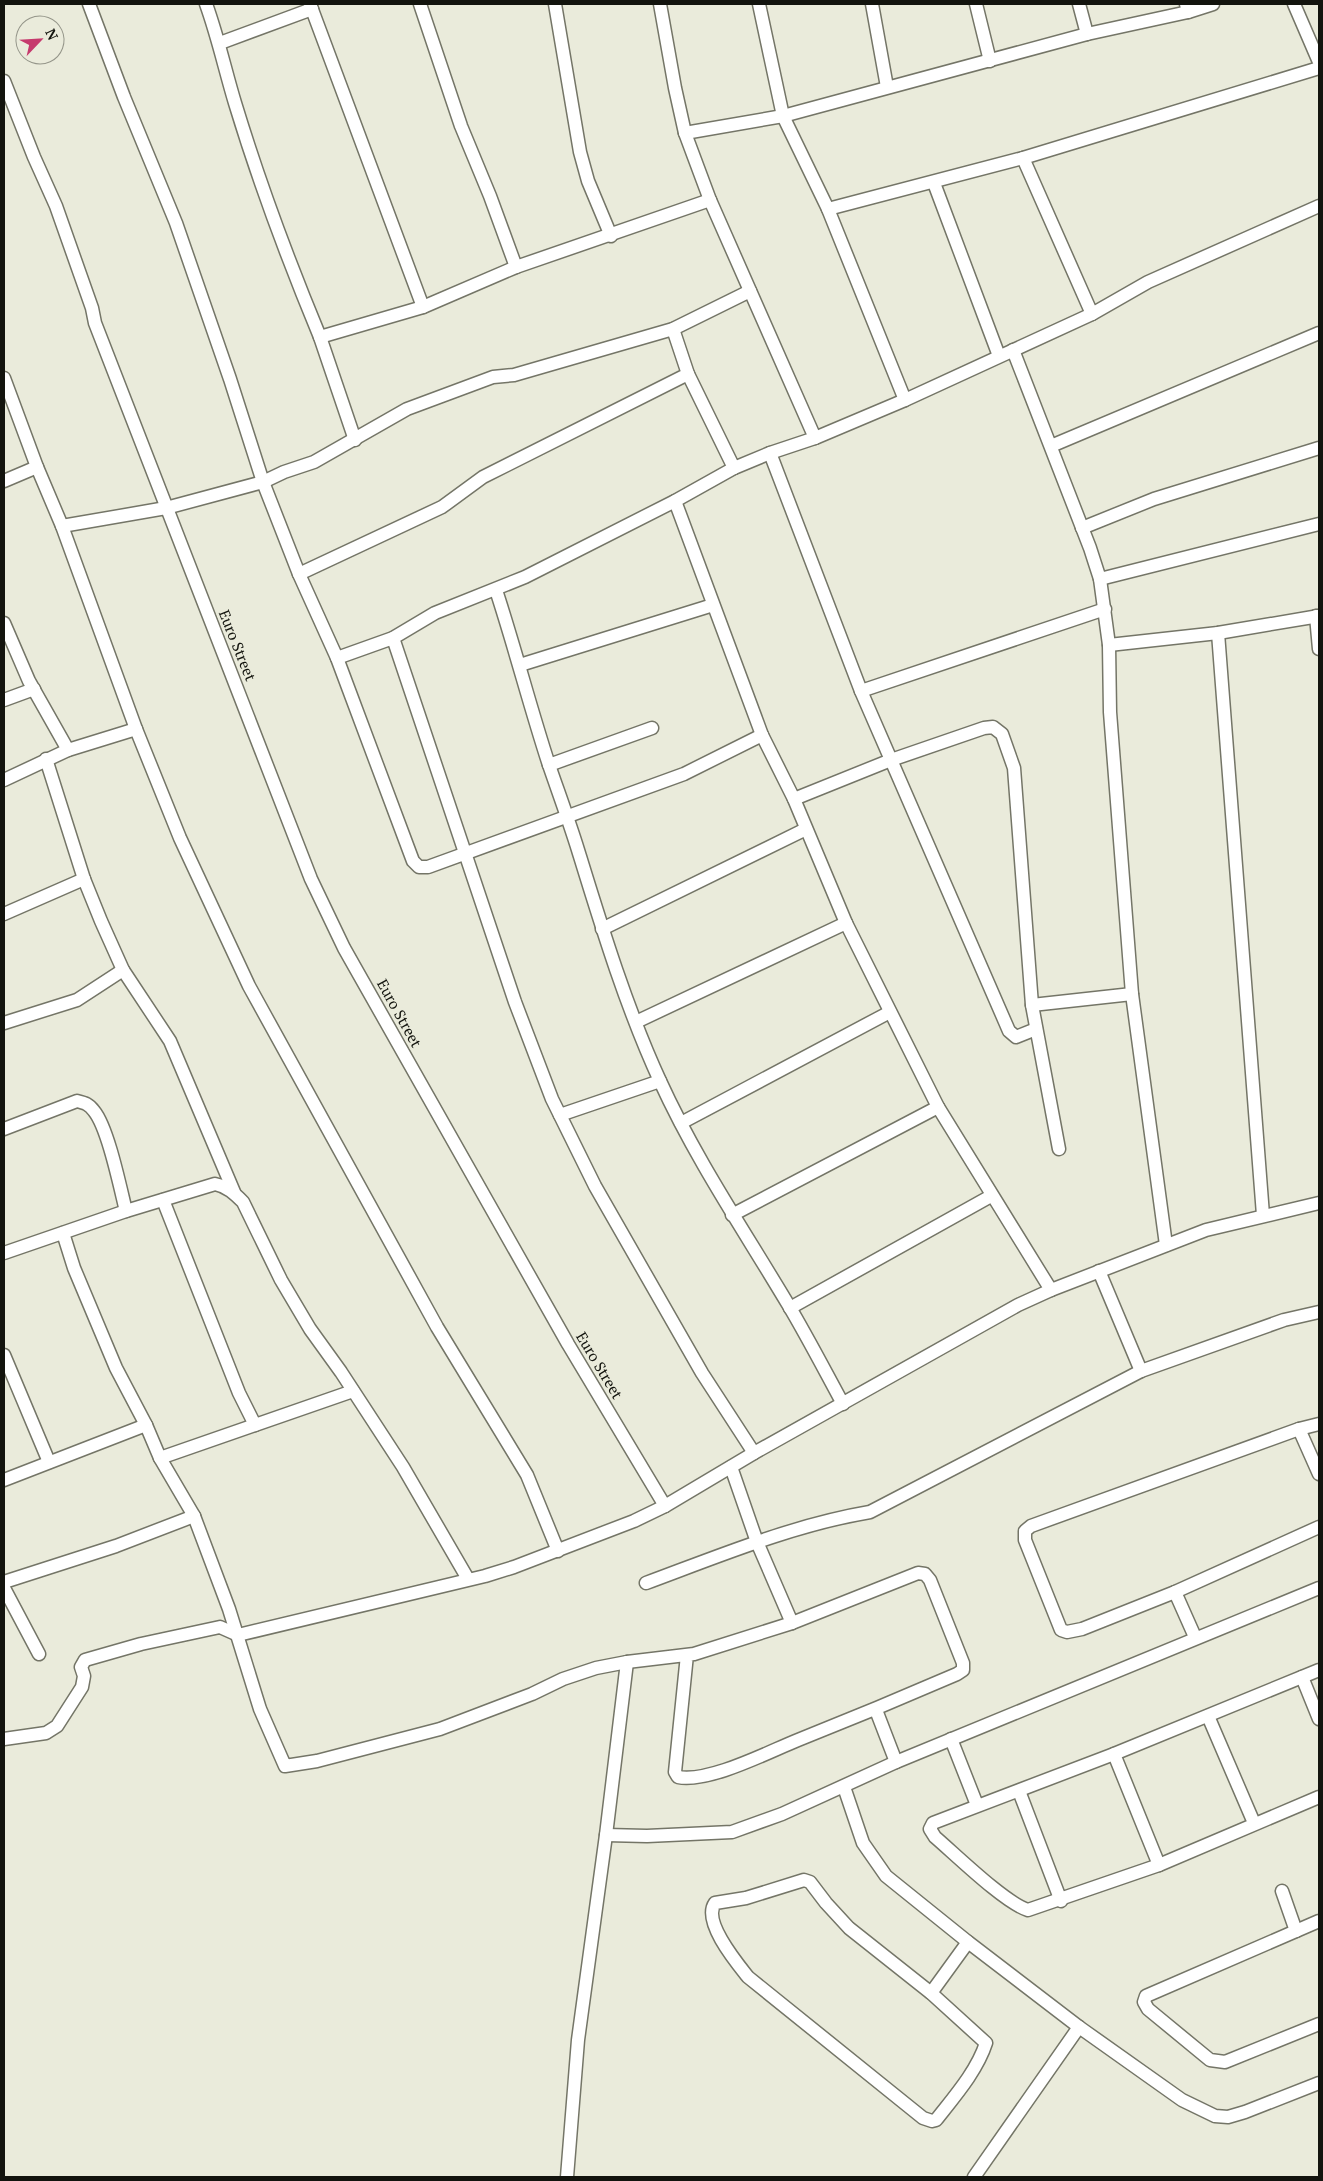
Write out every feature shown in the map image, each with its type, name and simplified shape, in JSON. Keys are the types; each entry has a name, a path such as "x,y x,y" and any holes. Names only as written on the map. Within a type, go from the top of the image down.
{"street":[{"path":"89,4 184,247 264,482 299,574 337,658 413,861 419,867 428,867 568,818 684,774 762,735"},
{"path":"206,4 220,43 238,111 296,280 320,337 355,440"},
{"path":"420,4 461,126 490,196 516,267"},
{"path":"555,4 580,152 588,181 611,236"},
{"path":"660,4 674,88 685,133 710,200 815,438"},
{"path":"759,4 783,116 828,209 905,400"},
{"path":"872,4 887,87"},
{"path":"976,4 990,61"},
{"path":"1079,4 1087,34"},
{"path":"685,133 783,116 1087,34 1187,8 1213,4"},
{"path":"1294,4 1319,62"},
{"path":"220,43 311,7 423,307"},
{"path":"828,209 934,183 1023,158 1319,68"},
{"name":"Euro Street","path":"4,81 56,206 92,308 95,323 311,879 344,948 568,1344 665,1506"},
{"path":"1023,158 1092,314"},
{"path":"934,183 999,356"},
{"path":"320,337 423,307 516,267 611,236 710,200"},
{"path":"337,658 393,638 435,613 496,590 675,501 734,468 770,453 815,438 905,400 1092,314 1148,282 1319,206"},
{"path":"62,526 166,508 264,482 284,472 314,462 407,409 493,377 514,375 673,329 750,291"},
{"path":"673,329 688,374 734,468"},
{"path":"1051,446 1319,333"},
{"path":"1013,350 1100,579 1109,645 1110,712 1132,994 1166,1245"},
{"path":"299,574 442,507 483,477 688,374"},
{"path":"4,378 37,467 62,526 136,729 180,838 249,986 437,1327 527,1475 558,1551"},
{"path":"1082,528 1154,499 1319,448"},
{"path":"770,453 861,691 1010,1034 1016,1036 1036,1029"},
{"path":"4,480 37,467"},
{"path":"675,501 762,735 794,799 846,922 938,1107 1050,1290"},
{"path":"1100,579 1319,524"},
{"path":"496,590 549,765 568,818 602,929 660,1081 732,1215 790,1308 843,1404"},
{"path":"520,665 713,606"},
{"path":"861,691 1105,609"},
{"path":"1109,645 1218,633 1318,616 1319,649"},
{"path":"4,623 34,690 68,750"},
{"path":"1218,633 1263,1215"},
{"path":"393,638 515,1002 560,1115 614,1220 702,1373 754,1453"},
{"path":"4,700 34,690"},
{"path":"794,799 891,760 984,728 993,727 1002,734 1014,768 1032,1005 1059,1149"},
{"path":"549,765 652,728"},
{"path":"4,780 68,750 136,729"},
{"path":"46,760 84,879 123,970 170,1040 234,1192"},
{"path":"602,929 806,828"},
{"path":"4,914 84,879"},
{"path":"636,1022 846,922"},
{"path":"4,1023 77,1000 123,970"},
{"path":"1032,1005 1132,994"},
{"path":"681,1123 890,1012"},
{"path":"560,1115 660,1081"},
{"path":"4,1129 78,1101 87,1103 95,1112 102,1127 126,1211"},
{"path":"732,1215 938,1107"},
{"path":"4,1253 126,1211 215,1184 234,1192 243,1202 281,1280 310,1329 403,1467 468,1580"},
{"path":"790,1308 991,1196"},
{"path":"163,1200 239,1393 255,1425"},
{"path":"4,1739 46,1734 58,1726 82,1687 84,1676 81,1667 85,1660 140,1644 220,1627 238,1635 468,1580 514,1567 558,1551 634,1521 665,1506 754,1453 1018,1305 1050,1290 1206,1230 1319,1203"},
{"path":"63,1233 74,1268 116,1368 146,1425 160,1458 194,1516 238,1635 260,1709 285,1766 317,1761 440,1728 532,1694 563,1679 596,1668 627,1662 687,1655 792,1622 918,1573 925,1574 930,1580 963,1662 962,1670 957,1674 876,1710 719,1771 687,1779 678,1777 675,1772 687,1655"},
{"path":"1099,1271 1141,1371"},
{"path":"646,1583 757,1542 844,1516 870,1512 1141,1371 1284,1320 1319,1312"},
{"path":"4,1355 49,1462"},
{"path":"160,1458 353,1391"},
{"path":"1319,1424 1299,1429 1031,1526 1025,1531 1025,1540 1060,1630 1067,1632 1082,1629 1175,1592 1319,1527"},
{"path":"4,1480 146,1425"},
{"path":"1299,1429 1319,1474"},
{"path":"731,1467 757,1542 792,1622"},
{"path":"4,1582 116,1546 194,1516"},
{"path":"4,1588 39,1654"},
{"path":"606,1835 647,1836 732,1832 756,1825 896,1762 1195,1637 1319,1588"},
{"path":"1175,1592 1195,1637"},
{"path":"567,2177 578,2040 627,1662"},
{"path":"1319,1670 1114,1754 932,1823 930,1829 935,1837 1020,1908 1028,1910 1159,1865 1319,1797"},
{"path":"1302,1677 1319,1719"},
{"path":"876,1710 896,1762"},
{"path":"1208,1716 1254,1823"},
{"path":"951,1739 977,1805"},
{"path":"1114,1754 1159,1865"},
{"path":"844,1787 862,1843 886,1876 968,1942 1080,2027 1182,2100 1215,2116 1228,2117 1319,2083"},
{"path":"1018,1791 1061,1900"},
{"path":"804,1880 810,1882 849,1928 931,1993 986,2043 960,2088 936,2120 932,2121 923,2118 748,1976 729,1953 711,1917 711,1908 715,1903 746,1898 804,1880"},
{"path":"1282,1891 1296,1931"},
{"path":"1319,1921 1146,1996 1144,2002 1148,2009 1210,2060 1217,2061 1225,2062 1319,2024"},
{"path":"931,1993 968,1942"},
{"path":"974,2177 1080,2027"}]}
